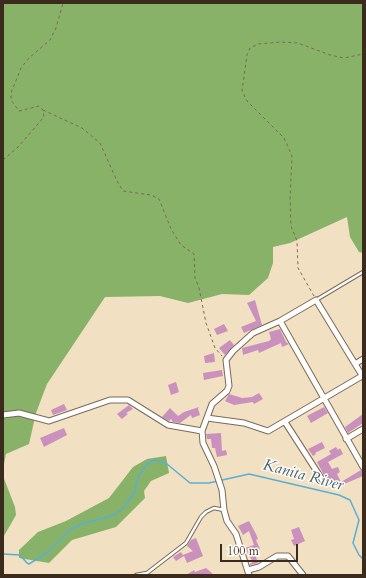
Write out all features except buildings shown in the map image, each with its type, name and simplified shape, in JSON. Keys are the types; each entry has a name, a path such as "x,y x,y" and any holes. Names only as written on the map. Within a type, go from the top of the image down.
{"street":[{"path":"207,418 244,423 268,431 363,377 316,300 280,321 253,333 233,351 226,360 229,386 227,391 212,404 202,431 203,443 222,490 224,510 227,521 236,534 249,573 277,556 288,556 303,575"},
{"path":"280,321 296,346 301,360 323,400 363,467"},
{"path":"355,364 363,359"},
{"path":"3,415 19,413 49,421 110,400 128,400 168,424 202,431"},
{"path":"286,422 323,481"},
{"path":"346,439 363,429"}],"lane":[{"path":"316,300 363,272"},
{"path":"136,575 147,573 186,543 201,517 206,512 214,508 224,510"}],"path":[{"path":"63,3 56,28 50,40 28,58 21,68 11,93 11,100 19,111 39,106 44,110 82,128 100,143 123,191 151,195 160,199 170,229 181,245 194,254 195,278 199,288 206,322 215,348 226,360"},
{"path":"316,300 298,268 297,241 291,226 289,215 291,151 284,138 247,100 242,91 247,55 250,48 258,44 280,42 298,43 330,55 344,58 363,54"},
{"path":"3,160 18,147 41,122 44,117 44,110"}],"green space":[{"path":"3,3 363,3 363,253 359,252 350,237 347,217 290,243 273,247 273,263 268,278 249,295 222,294 188,303 160,296 105,297 47,384 36,413 29,444 6,454 3,469"},
{"path":"166,456 169,473 151,481 144,491 145,498 116,527 72,540 49,563 19,558 19,550 38,532 66,521 109,498 133,467 147,459"},
{"path":"3,476 15,507 16,515 4,536"}],"waterway":[{"name":"Kanita River","path":"3,554 20,555 29,564 48,552 71,529 82,524 115,515 126,505 135,491 138,477 147,464 154,460 167,464 190,483 209,483 249,474 339,495 350,500 359,520 353,543 359,555 363,559"}]}
